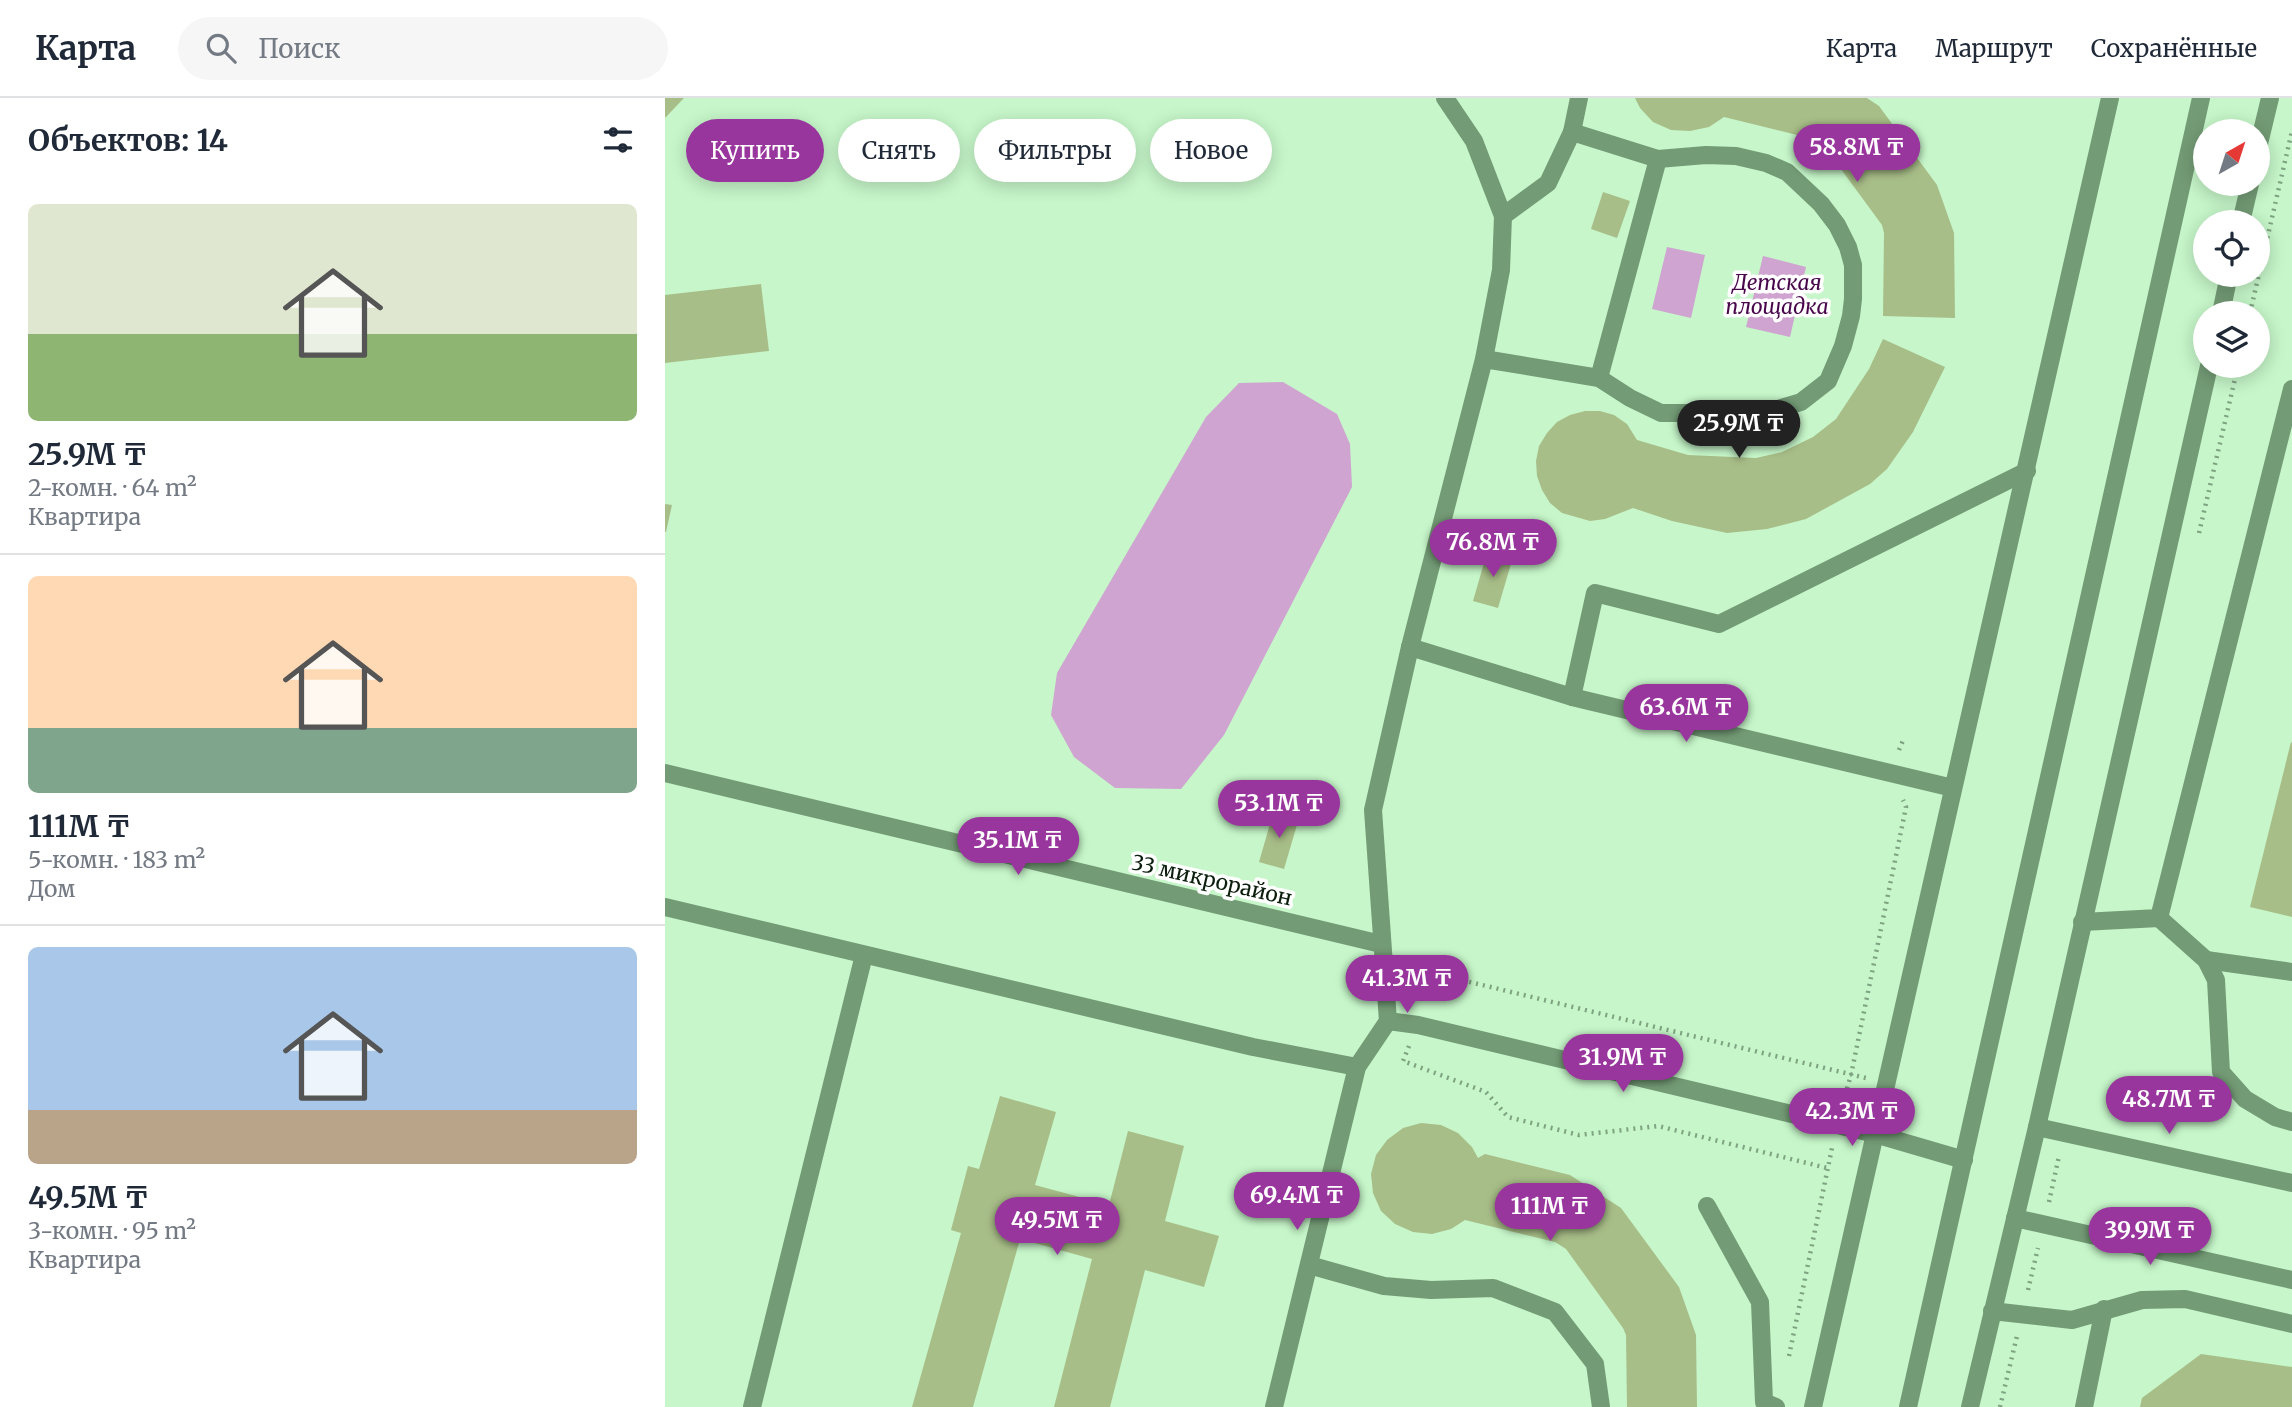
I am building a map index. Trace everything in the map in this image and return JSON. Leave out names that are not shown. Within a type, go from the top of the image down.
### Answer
[{"type":"street","points":[[1274,1407],[1357,1067],[1388,1021],[1373,810],[1410,647],[1484,359],[1501,270],[1503,216],[1474,141],[1445,98]]},
{"type":"street","points":[[1503,216],[1548,183],[1573,132],[1579,98]]},
{"type":"street","points":[[1813,1407],[2110,98]]},
{"type":"street","points":[[1908,1407],[2201,98]]},
{"type":"street","points":[[2265,119],[2270,98]]},
{"type":"street","points":[[1484,359],[1599,378],[1661,413],[1692,413],[1722,419],[1765,414],[1801,402],[1828,381],[1843,346],[1851,316],[1854,280],[1848,247],[1837,225],[1821,204],[1787,172],[1766,163],[1736,156],[1706,155],[1658,159],[1573,132]]},
{"type":"street","points":[[1599,378],[1658,159]]},
{"type":"street","points":[[1970,1407],[2037,1127],[2206,378]]},
{"type":"street","points":[[2159,918],[2292,389]]},
{"type":"street","points":[[1573,697],[1595,593],[1719,624],[2027,471]]},
{"type":"street","points":[[1410,647],[1573,697],[1954,788]]},
{"type":"street","name":"33 микрорайон","points":[[665,773],[1381,944]]},
{"type":"street","points":[[665,907],[1253,1047],[1357,1067]]},
{"type":"street","points":[[2082,922],[2159,918],[2206,960],[2216,979],[2221,1072],[2245,1099],[2275,1117],[2292,1122]]},
{"type":"street","points":[[752,1407],[864,955]]},
{"type":"street","points":[[2206,960],[2292,972]]},
{"type":"street","points":[[1388,1021],[1418,1025],[1875,1134],[1964,1160]]},
{"type":"street","points":[[2037,1127],[2292,1183]]},
{"type":"street","points":[[1707,1206],[1761,1302],[1764,1402],[1776,1407]]},
{"type":"street","points":[[2015,1218],[2292,1280]]},
{"type":"street","points":[[1308,1265],[1384,1286],[1431,1290],[1493,1288],[1555,1312],[1595,1364],[1601,1407]]},
{"type":"street","points":[[1992,1311],[2072,1320],[2142,1300],[2185,1299],[2292,1324]]},
{"type":"street","points":[[2084,1407],[2104,1309]]},
{"type":"path","points":[[2253,301],[2292,131]]},
{"type":"path","points":[[1786,1367],[1836,1125],[1851,1075],[1906,807],[1890,773],[1904,738]]},
{"type":"path","points":[[1409,978],[1407,967],[1887,1083]]},
{"type":"path","points":[[1418,1025],[1403,1060],[1486,1093],[1508,1117],[1579,1135],[1658,1126],[1827,1168]]},
{"type":"green space","points":[[1667,247],[1705,255],[1691,318],[1652,309]]},
{"type":"green space","name":"Детская площадка","points":[[1763,256],[1806,267],[1790,337],[1746,327]]},
{"type":"green space","points":[[1283,382],[1337,414],[1350,444],[1352,487],[1224,735],[1181,789],[1115,788],[1074,757],[1051,715],[1057,673],[1206,417],[1239,383]]},
{"type":"building","points":[[665,98],[684,98],[665,118]]},
{"type":"building","points":[[1635,98],[1867,98],[1879,106],[1937,185],[1954,233],[1955,318],[1883,316],[1882,225],[1824,146],[1813,139],[1724,117],[1709,127],[1690,131],[1671,130],[1653,122]]},
{"type":"building","points":[[1603,192],[1630,201],[1617,238],[1591,229]]},
{"type":"building","points":[[761,284],[769,351],[665,363],[665,295]]},
{"type":"building","points":[[1883,339],[1945,367],[1913,432],[1887,469],[1870,484],[1806,519],[1767,529],[1727,533],[1672,521],[1633,508],[1605,519],[1590,521],[1562,513],[1550,503],[1542,490],[1537,476],[1539,446],[1557,422],[1585,411],[1614,415],[1627,424],[1637,440],[1688,455],[1756,458],[1782,452],[1813,437],[1836,419],[1869,369]]},
{"type":"building","points":[[665,504],[672,505],[666,532],[665,532]]},
{"type":"building","points":[[1488,549],[1513,557],[1498,608],[1473,601]]},
{"type":"building","points":[[2292,743],[2292,917],[2250,907]]},
{"type":"building","points":[[1319,801],[1328,804],[1324,821],[1314,818]]},
{"type":"building","points":[[1274,810],[1299,818],[1284,869],[1259,862]]},
{"type":"building","points":[[1000,1096],[1056,1112],[1035,1185],[1109,1205],[1128,1131],[1184,1146],[1165,1221],[1219,1236],[1204,1287],[1145,1270],[1110,1407],[1054,1407],[1092,1259],[1020,1239],[973,1407],[912,1407],[961,1233],[951,1230],[968,1166],[979,1169]]},
{"type":"building","points":[[1421,1123],[1441,1125],[1458,1133],[1472,1147],[1478,1158],[1485,1154],[1570,1175],[1621,1208],[1679,1287],[1696,1335],[1697,1407],[1627,1407],[1626,1335],[1623,1328],[1566,1249],[1555,1242],[1465,1220],[1451,1229],[1432,1234],[1413,1232],[1395,1224],[1381,1211],[1373,1193],[1371,1174],[1376,1155],[1387,1140],[1403,1128]]},
{"type":"building","points":[[2201,1354],[2292,1367],[2292,1407],[2140,1407],[2142,1398]]}]
